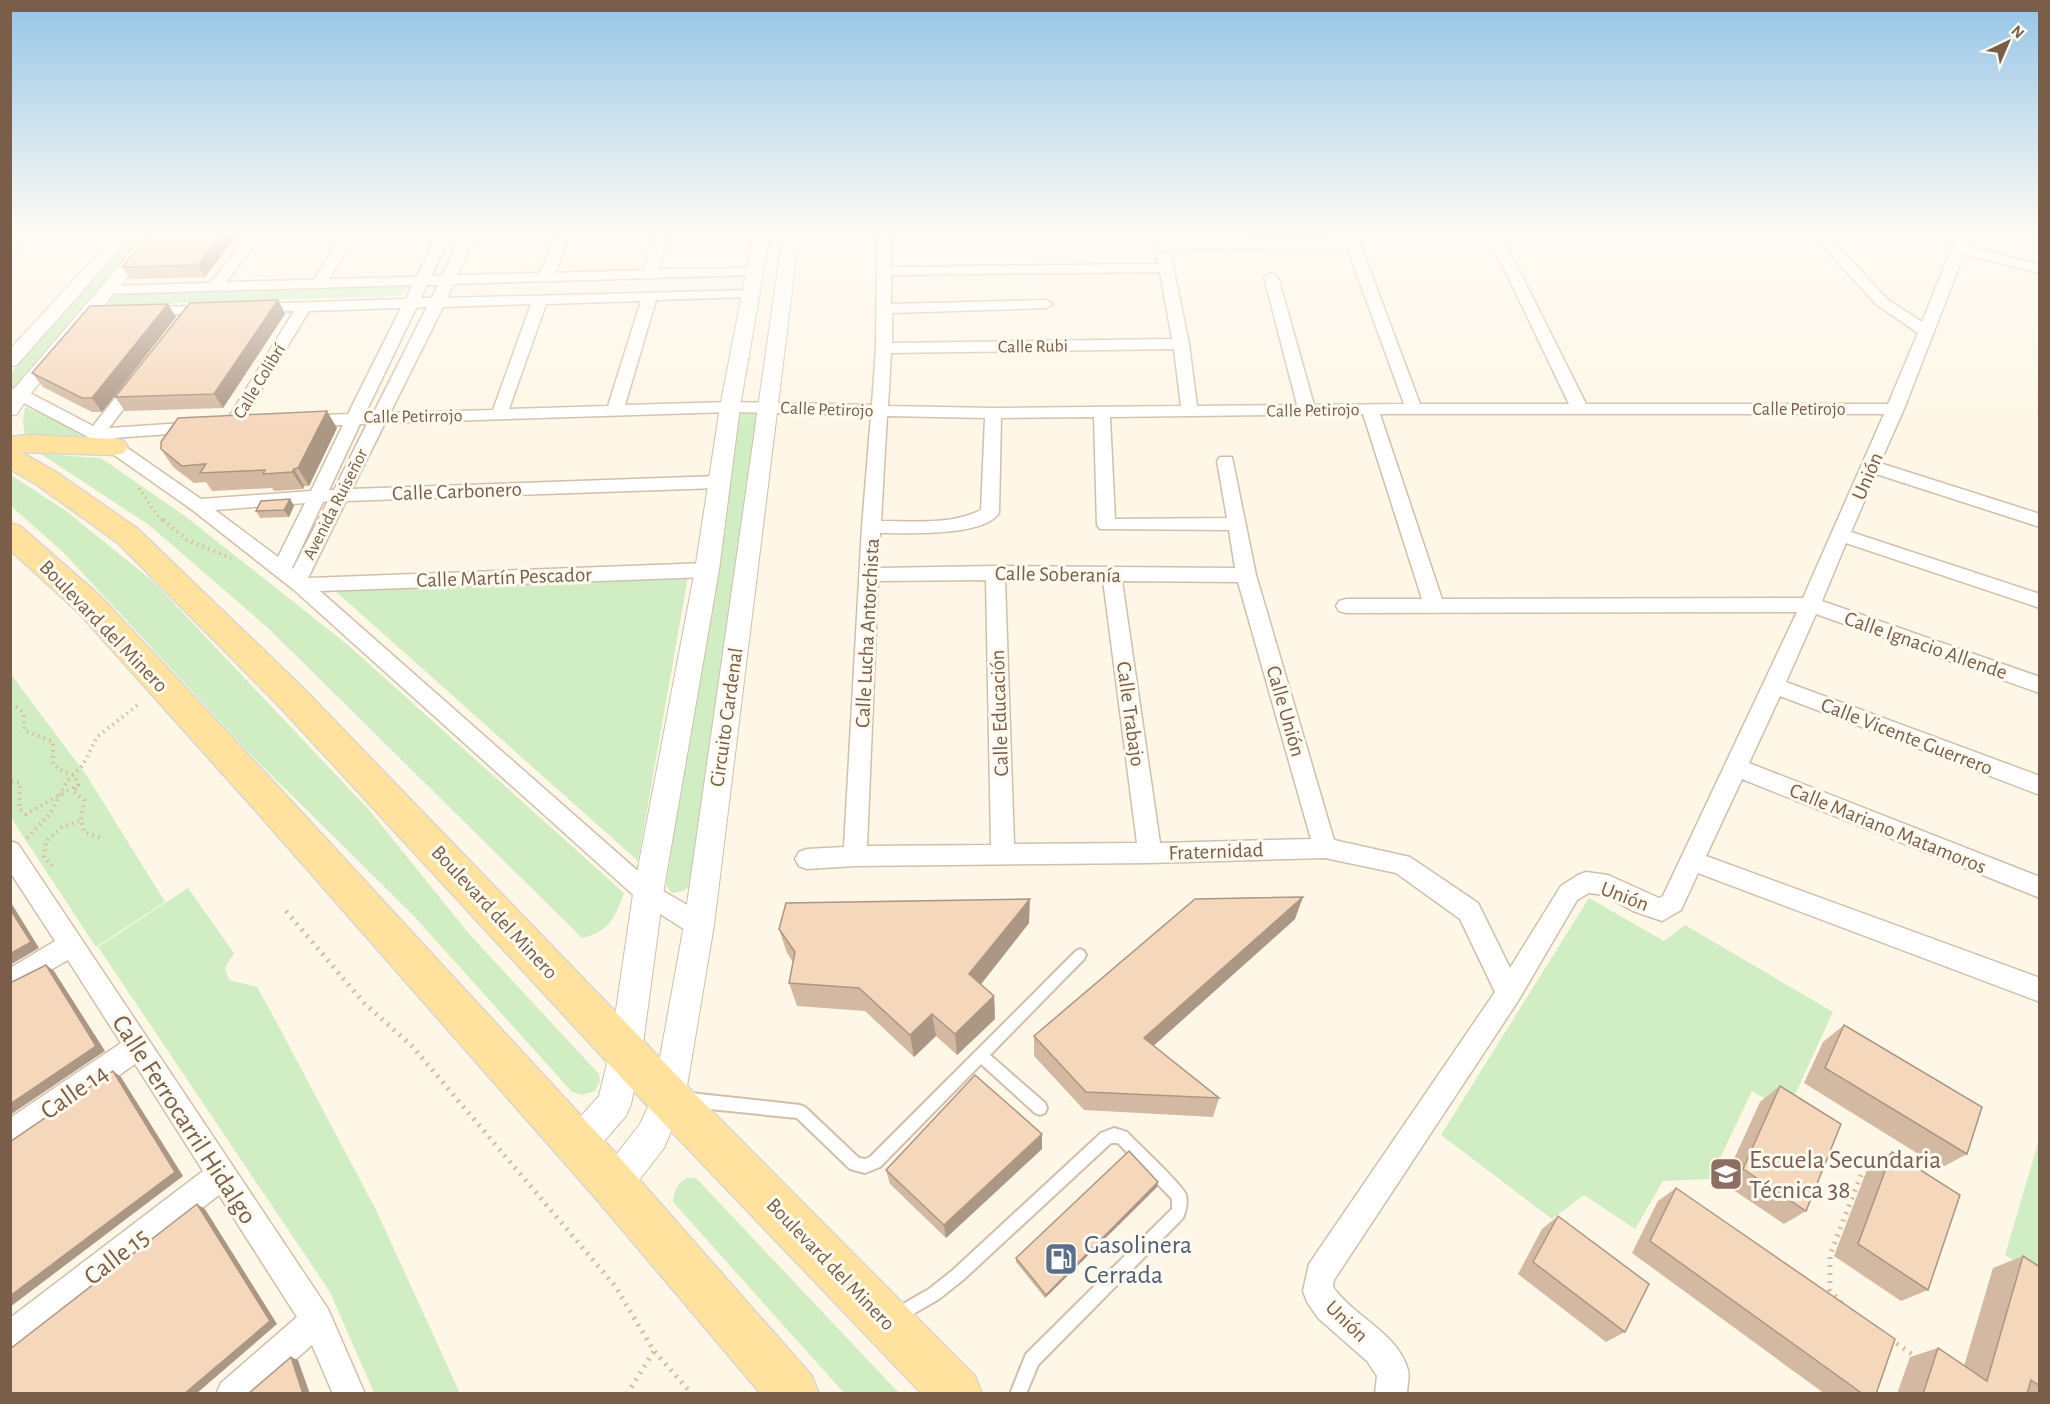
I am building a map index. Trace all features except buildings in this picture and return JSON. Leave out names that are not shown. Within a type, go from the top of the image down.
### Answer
[{"type":"main road","points":[[10,445],[105,440]]},
{"type":"main road","name":"Boulevard del Minero","points":[[10,457],[46,478],[128,536],[292,698],[669,1098],[957,1394]]},
{"type":"main road","name":"Boulevard del Minero","points":[[10,533],[88,604],[614,1185],[794,1394]]},
{"type":"street","points":[[10,361],[67,299]]},
{"type":"street","points":[[101,299],[14,399],[105,440],[197,505],[293,579],[648,894],[699,925]]},
{"type":"street","name":"Avenida Ruiseñor","points":[[293,579],[318,496],[414,299]]},
{"type":"street","points":[[88,313],[523,299]]},
{"type":"street","points":[[499,415],[541,299]]},
{"type":"street","points":[[615,410],[649,299]]},
{"type":"street","name":"Circuito Cardenal","points":[[578,1145],[614,1104],[626,1051],[648,894],[707,570],[718,482],[749,299]]},
{"type":"street","name":"Circuito Cardenal","points":[[614,1185],[652,1136],[669,1098],[699,925],[782,299]]},
{"type":"street","name":"Calle Lucha Antorchista","points":[[855,856],[885,299]]},
{"type":"street","points":[[1172,299],[1191,412]]},
{"type":"street","points":[[1276,299],[1306,410]]},
{"type":"street","points":[[1373,299],[1414,409]]},
{"type":"street","points":[[1526,299],[1580,409]]},
{"type":"street","points":[[1879,299],[1926,331]]},
{"type":"street","points":[[1896,409],[1939,299]]},
{"type":"street","name":"Avenida Ruiseñor","points":[[293,579],[340,496],[438,301]]},
{"type":"street","points":[[885,309],[1046,304]]},
{"type":"street","name":"Calle Colibrí","points":[[221,426],[304,307]]},
{"type":"street","points":[[179,328],[193,310]]},
{"type":"street","name":"Calle Rubi","points":[[884,348],[1181,344]]},
{"type":"street","points":[[105,440],[145,372]]},
{"type":"street","name":"Calle Petirojo","points":[[730,407],[993,413],[1414,409],[1896,409]]},
{"type":"street","name":"Calle Petirrojo","points":[[288,422],[379,417],[730,407]]},
{"type":"street","name":"Unión","points":[[1391,1394],[1393,1372],[1378,1350],[1329,1307],[1318,1291],[1320,1275],[1509,993],[1569,893],[1586,882],[1608,885],[1642,904],[1662,910],[1672,903],[1812,605],[1896,409]]},
{"type":"street","points":[[1370,410],[1434,605]]},
{"type":"street","points":[[1102,412],[1106,525],[1236,524]]},
{"type":"street","points":[[872,527],[961,524],[980,520],[990,513],[993,413]]},
{"type":"street","points":[[105,440],[255,424]]},
{"type":"street","name":"Calle Unión","points":[[1226,461],[1246,575],[1325,848]]},
{"type":"street","points":[[1870,466],[2040,520]]},
{"type":"street","name":"Calle Carbonero","points":[[197,505],[318,496],[718,482]]},
{"type":"street","points":[[1841,535],[2040,601]]},
{"type":"street","name":"Calle Martín Pescador","points":[[293,579],[707,570]]},
{"type":"street","name":"Calle Soberanía","points":[[870,575],[995,573],[1246,575]]},
{"type":"street","name":"Calle Educación","points":[[995,573],[1003,853]]},
{"type":"street","name":"Calle Trabajo","points":[[1112,575],[1150,853]]},
{"type":"street","name":"Calle Ignacio Allende","points":[[1346,606],[1812,605],[2040,685]]},
{"type":"street","name":"Calle Vicente Guerrero","points":[[1775,686],[2040,786]]},
{"type":"street","name":"Calle Mariano Matamoros","points":[[1736,767],[2040,888]]},
{"type":"street","name":"Calle Ferrocarril Hidalgo","points":[[15,847],[72,944],[137,1047],[317,1320],[349,1394]]},
{"type":"street","name":"Fraternidad","points":[[807,859],[855,856],[1150,853],[1325,848],[1402,864],[1469,911],[1509,993]]},
{"type":"street","points":[[1692,861],[2040,990]]},
{"type":"street","points":[[10,982],[72,944]]},
{"type":"street","name":"Calle 14","points":[[10,1135],[137,1047]]},
{"type":"street","name":"Calle 15","points":[[10,1338],[221,1175]]},
{"type":"street","points":[[232,1394],[317,1320]]},
{"type":"lane","points":[[669,1098],[800,1112],[855,1164],[865,1166],[875,1162],[1080,955]]},
{"type":"lane","points":[[981,1055],[1040,1108]]},
{"type":"lane","points":[[887,1321],[934,1294],[958,1275],[1106,1138],[1114,1135],[1122,1137],[1179,1196],[1178,1213],[1032,1360],[1018,1394]]},
{"type":"path","points":[[138,486],[157,515],[187,540],[230,557],[239,564]]},
{"type":"path","points":[[15,847],[50,814],[60,795],[83,765],[97,737],[139,704]]},
{"type":"path","points":[[10,705],[20,708],[25,715],[24,730],[31,736],[46,737],[53,742],[53,764],[60,770],[74,775],[78,785]]},
{"type":"path","points":[[10,781],[20,783],[19,808],[26,814],[78,785]]},
{"type":"path","points":[[78,785],[73,791],[84,800],[81,819],[84,832],[101,838]]},
{"type":"path","points":[[52,866],[44,857],[46,841],[63,827],[81,819]]},
{"type":"path","points":[[286,911],[364,1003],[412,1046],[615,1286],[654,1351],[692,1394]]},
{"type":"path","points":[[1845,1307],[1830,1290],[1830,1255],[1866,1162]]},
{"type":"path","points":[[1883,1334],[1921,1360]]},
{"type":"path","points":[[627,1394],[654,1351]]},
{"type":"green space","points":[[76,299],[92,299],[11,394],[11,373]]},
{"type":"green space","points":[[110,299],[317,299],[113,305],[109,303]]},
{"type":"green space","points":[[25,407],[49,417],[89,440],[49,439],[25,435],[23,422]]},
{"type":"green space","points":[[757,413],[692,883],[684,891],[672,893],[666,886],[739,414]]},
{"type":"green space","points":[[41,454],[101,458],[185,516],[348,645],[624,893],[610,923],[599,932],[582,938],[268,628],[149,525]]},
{"type":"green space","points":[[11,475],[66,511],[154,582],[370,811],[470,935],[599,1074],[600,1081],[595,1091],[582,1095],[572,1092],[413,915],[252,756],[63,552],[11,506]]},
{"type":"green space","points":[[688,577],[638,861],[333,589]]},
{"type":"green space","points":[[10,673],[87,776],[165,902],[96,947],[11,818]]},
{"type":"green space","points":[[188,888],[234,953],[225,968],[229,980],[257,987],[270,1010],[376,1210],[460,1393],[374,1393],[330,1292],[98,947]]},
{"type":"green space","points":[[1589,898],[1664,941],[1685,925],[1833,1012],[1787,1112],[1752,1091],[1710,1179],[1663,1181],[1635,1229],[1584,1195],[1552,1219],[1441,1135]]},
{"type":"green space","points":[[2038,1143],[2040,1144],[2039,1276],[2005,1255]]},
{"type":"green space","points":[[687,1178],[696,1178],[899,1393],[844,1393],[673,1202],[677,1187]]},
{"type":"place","name":"Escuela Secundaria Técnica 38","points":[[1726,1174]]},
{"type":"place","name":"Gasolinera Cerrada","points":[[1061,1259]]}]
